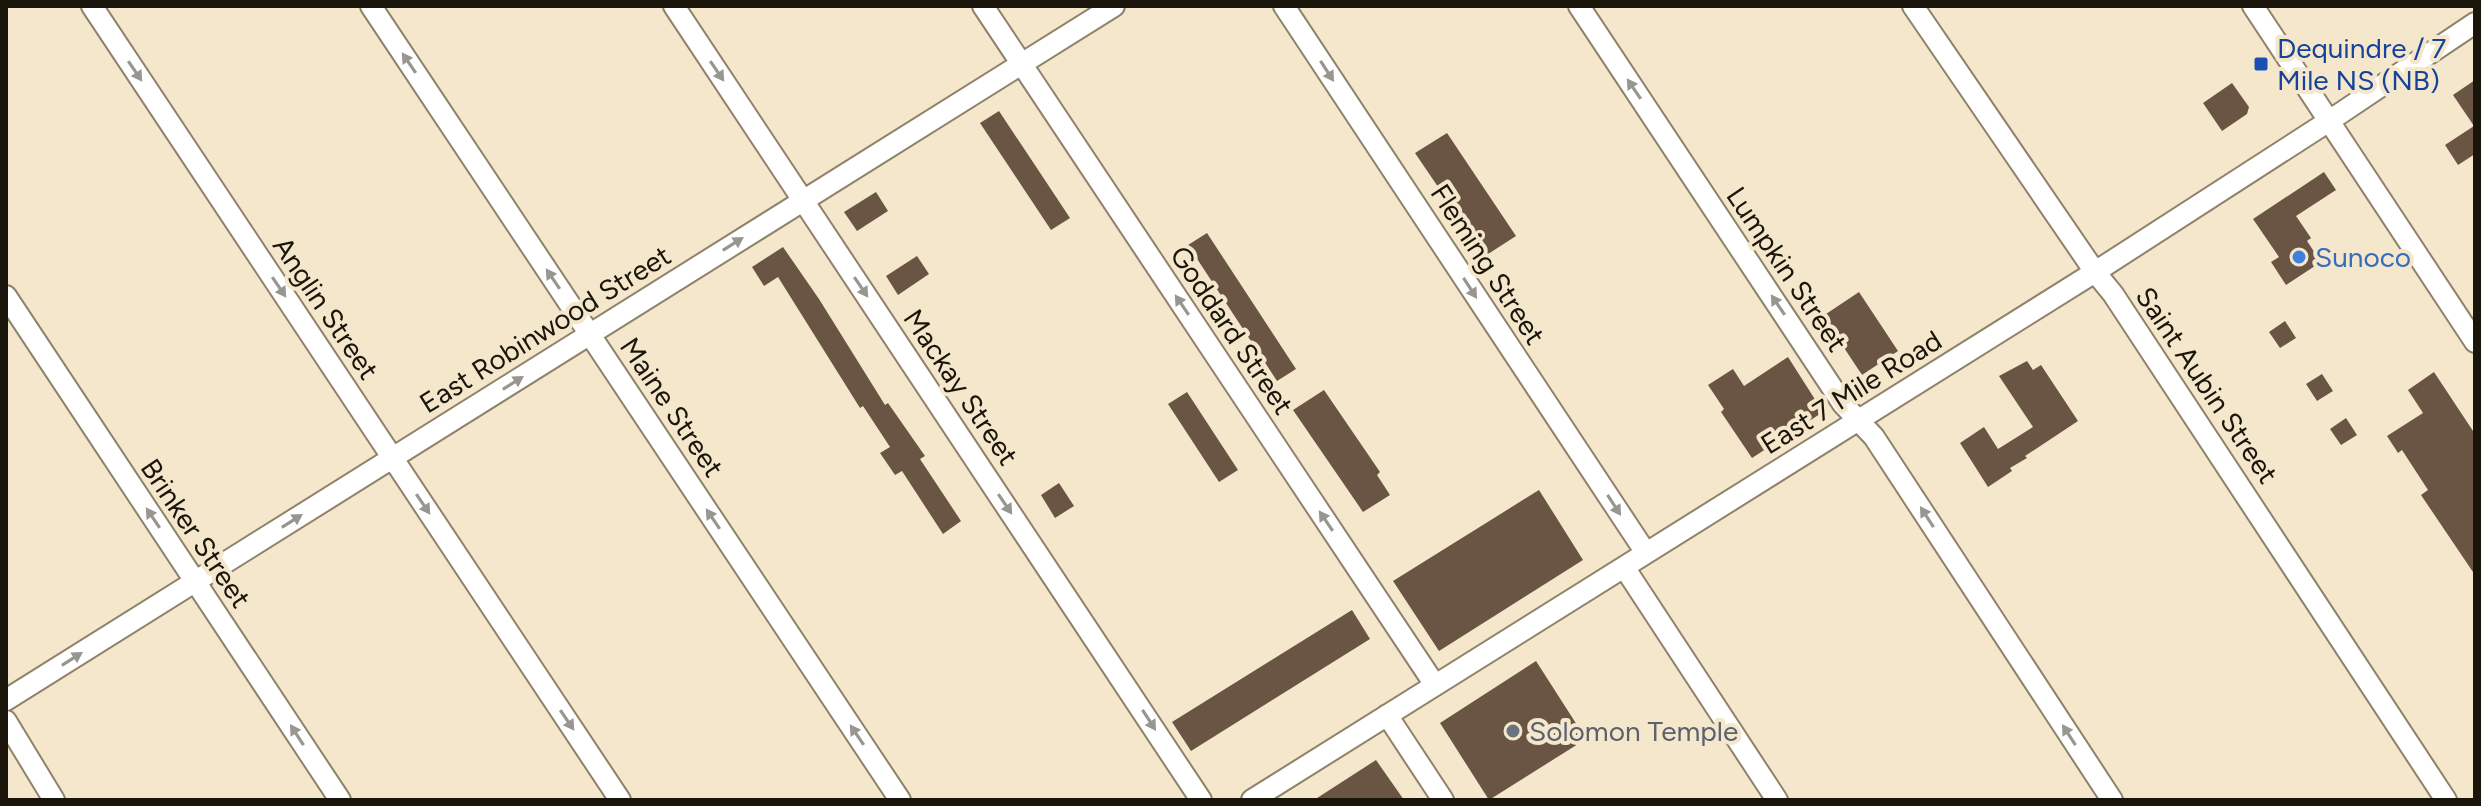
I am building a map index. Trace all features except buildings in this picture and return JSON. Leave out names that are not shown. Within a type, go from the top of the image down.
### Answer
[{"type":"street","name":"Anglin Street","points":[[92,6],[620,800]]},
{"type":"street","name":"Maine Street","points":[[371,6],[900,800]]},
{"type":"street","name":"Mackay Street","points":[[674,6],[1201,800]]},
{"type":"street","name":"Goddard Street","points":[[983,6],[1435,685]]},
{"type":"street","name":"East Robinwood Street","points":[[6,700],[1114,6]]},
{"type":"street","name":"Fleming Street","points":[[1284,6],[1646,553]]},
{"type":"street","name":"Lumpkin Street","points":[[1579,6],[1843,404],[1874,437],[2112,800]]},
{"type":"street","name":"Saint Aubin Street","points":[[1913,6],[2113,294],[2446,800]]},
{"type":"street","points":[[2253,6],[2475,342]]},
{"type":"street","name":"East 7 Mile Road","points":[[1252,800],[2095,272],[2475,23]]},
{"type":"street","name":"Brinker Street","points":[[6,296],[340,800]]},
{"type":"street","points":[[1624,567],[1777,800]]},
{"type":"street","points":[[1387,715],[1443,800]]},
{"type":"street","points":[[6,721],[54,800]]},
{"type":"place","name":"Dequindre / 7 Mile NS (NB)","points":[[2261,64]]},
{"type":"place","name":"Sunoco","points":[[2299,257]]},
{"type":"place","name":"Solomon Temple","points":[[1513,731]]}]
